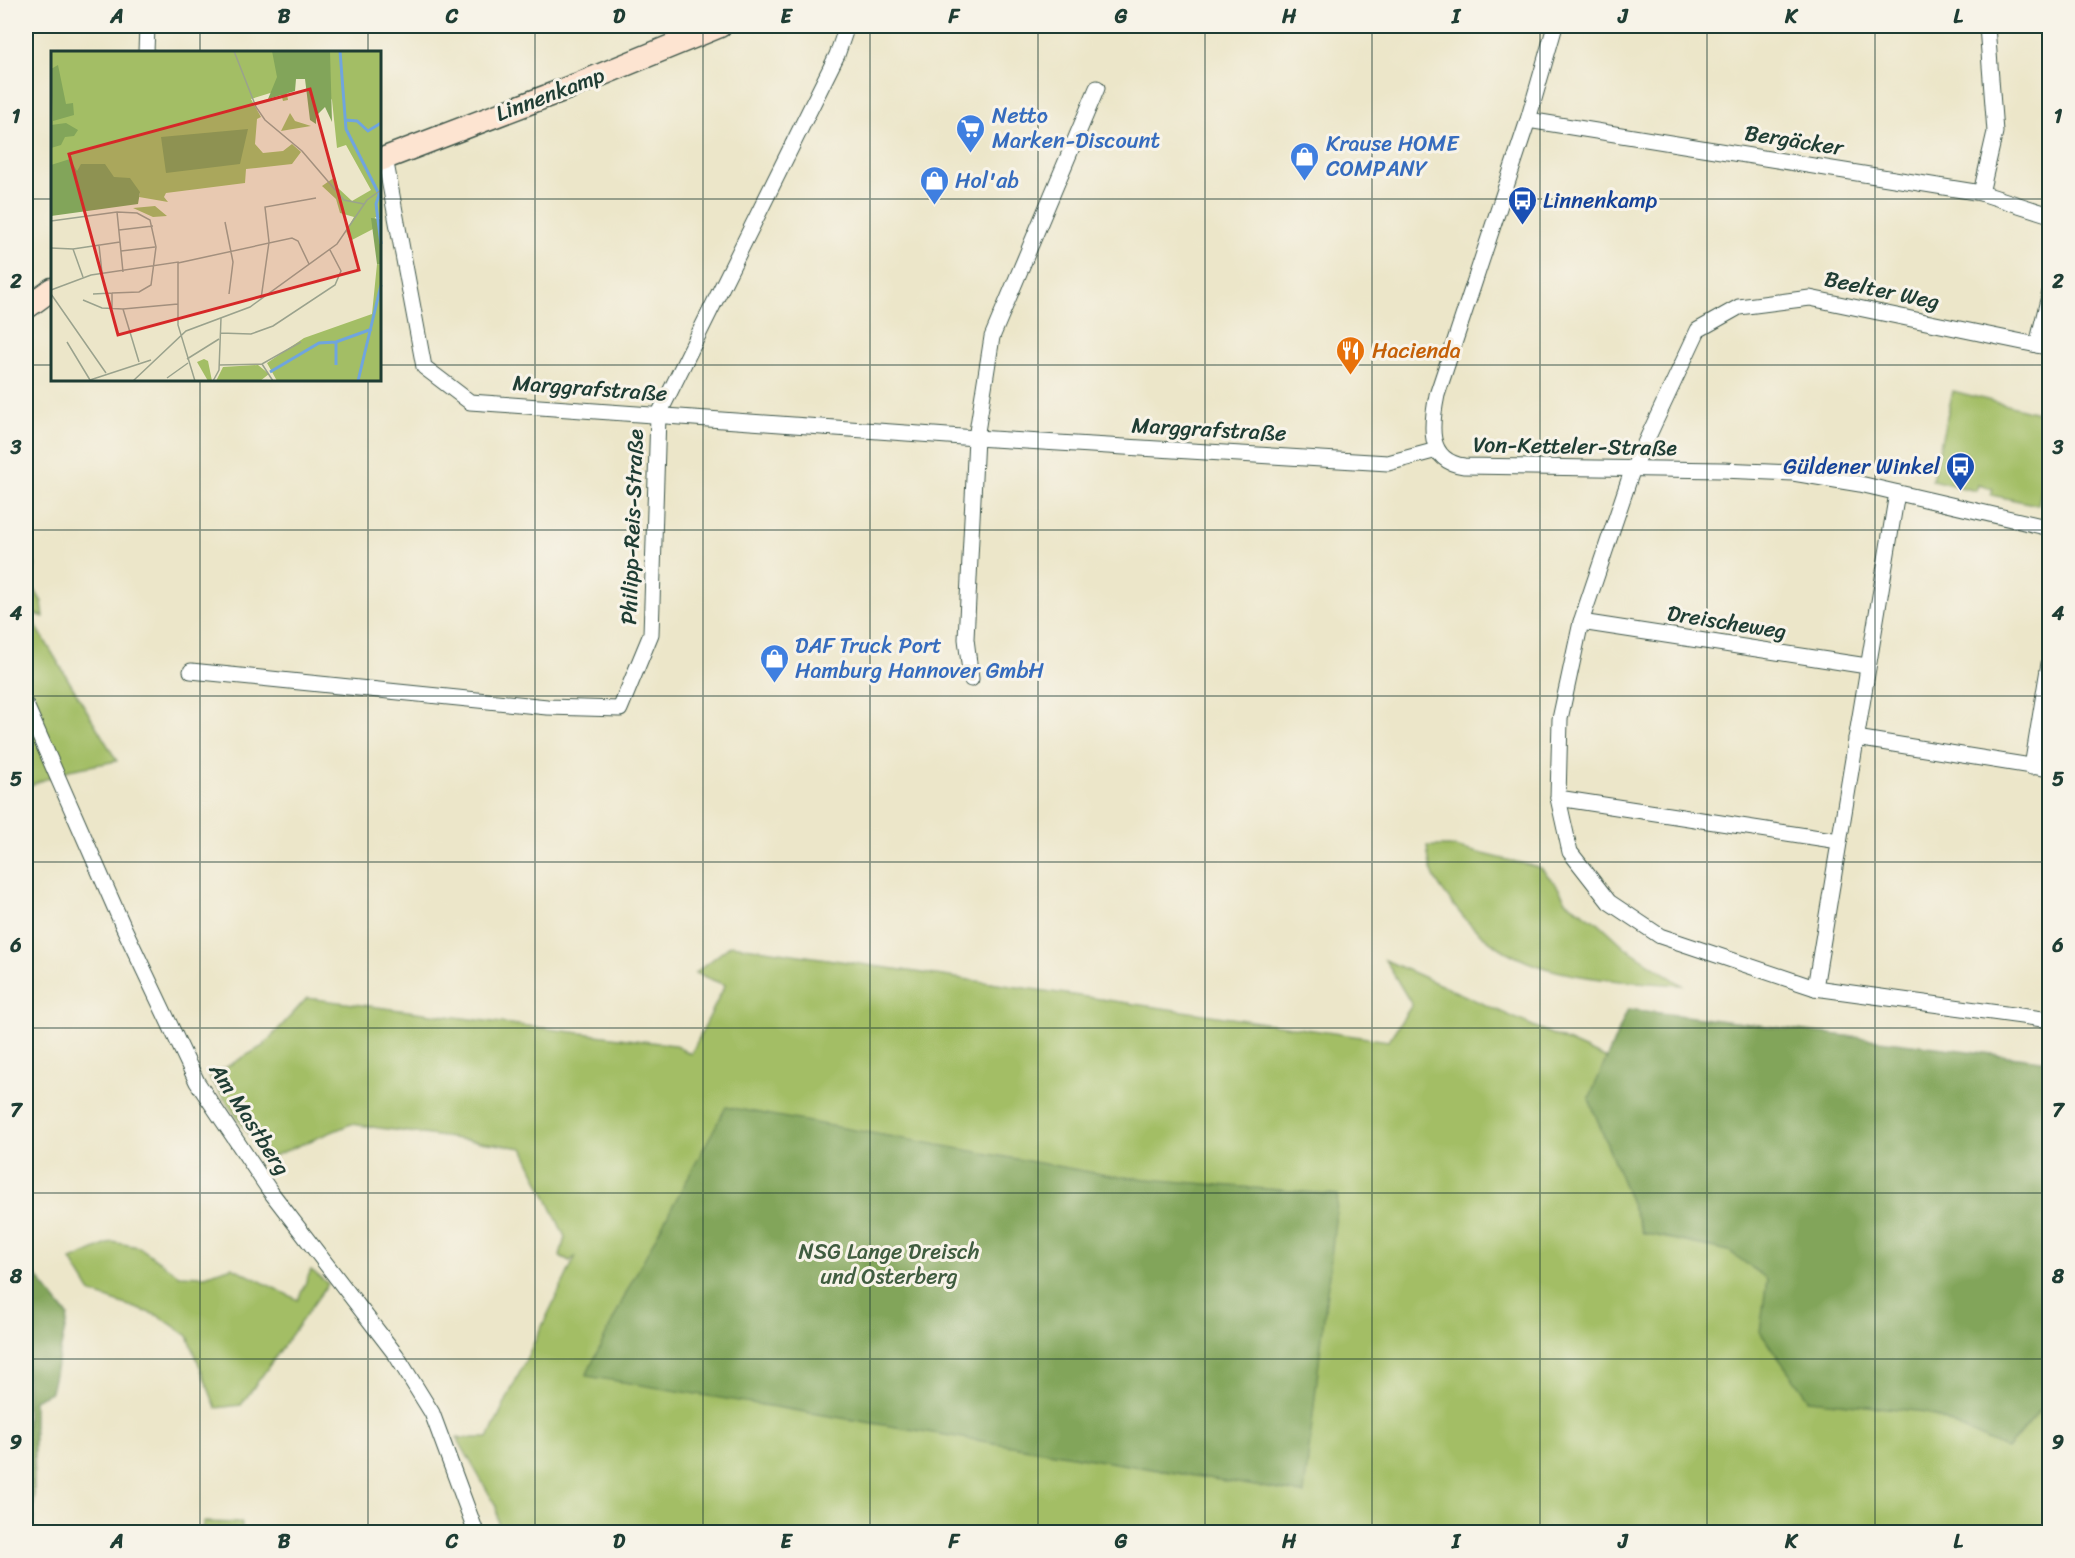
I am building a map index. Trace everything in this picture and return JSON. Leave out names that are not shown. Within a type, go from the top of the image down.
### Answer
[{"type":"main road","name":"Linnenkamp","points":[[382,159],[576,85],[720,26]]},
{"type":"main road","points":[[26,308],[51,289]]},
{"type":"street","points":[[146,51],[147,26]]},
{"type":"street","name":"Philipp-Reis-Straße","points":[[191,671],[547,707],[620,709],[651,634],[658,416],[837,55],[847,26]]},
{"type":"street","points":[[1437,450],[1432,427],[1437,395],[1528,120],[1555,26]]},
{"type":"street","points":[[1981,193],[1995,132],[1987,26]]},
{"type":"street","points":[[971,679],[966,639],[976,438],[992,337],[1097,88]]},
{"type":"street","name":"Bergäcker","points":[[1528,120],[1981,193],[2049,214]]},
{"type":"street","name":"Marggrafstraße","points":[[382,159],[423,367],[470,402],[976,438],[1388,463],[1437,450]]},
{"type":"street","name":"Beelter Weg","points":[[2049,292],[2043,347],[1810,298],[1739,307],[1698,330],[1632,471],[1581,622],[1560,719],[1558,798],[1570,852],[1610,902],[1660,936],[1815,988],[1998,1015],[2049,1020]]},
{"type":"street","name":"Von-Ketteler-Straße","points":[[1437,450],[1448,461],[1464,466],[1793,473],[1897,493],[2049,528]]},
{"type":"street","points":[[1815,988],[1897,493]]},
{"type":"street","name":"Dreischeweg","points":[[1581,622],[1867,666]]},
{"type":"street","points":[[2032,766],[2049,657]]},
{"type":"street","name":"Am Mastberg","points":[[26,705],[123,926],[197,1082],[270,1191],[408,1375],[432,1413],[476,1533]]},
{"type":"street","points":[[1856,738],[2049,769]]},
{"type":"street","points":[[1558,798],[1839,841]]},
{"type":"green space","points":[[1953,391],[2049,416],[2049,455],[2038,505],[1991,495],[1993,489],[1978,485],[1976,491],[1932,480]]},
{"type":"green space","points":[[26,497],[30,498],[29,549],[35,565],[31,584],[42,602],[44,617],[35,614],[26,601]]},
{"type":"green space","points":[[26,609],[117,761],[69,770],[26,787]]},
{"type":"green space","points":[[1427,846],[1450,846],[1541,868],[1567,902],[1599,923],[1625,947],[1682,985],[1619,981],[1558,972],[1529,963],[1502,950],[1477,931],[1443,892],[1432,873]]},
{"type":"green space","name":"NSG Lange Dreisch und Osterberg","points":[[731,945],[1388,1041],[1412,1005],[1385,960],[1607,1059],[1591,1096],[2049,1121],[2049,1532],[499,1532],[496,1506],[457,1438],[488,1438],[576,1256],[570,1261],[560,1256],[565,1237],[523,1148],[351,1124],[266,1159],[209,1077],[263,1046],[307,998],[674,1045],[691,1054],[725,985],[695,973]]},
{"type":"green space","points":[[1628,1009],[2049,1061],[2049,1400],[2007,1449],[1926,1412],[1809,1400],[1760,1332],[1767,1279],[1729,1251],[1643,1233],[1589,1099]]},
{"type":"green space","points":[[726,1107],[1112,1176],[1338,1195],[1304,1494],[586,1376],[631,1283]]},
{"type":"green space","points":[[112,1242],[139,1247],[179,1275],[205,1276],[232,1267],[298,1300],[311,1270],[328,1284],[241,1405],[216,1408],[188,1336],[159,1316],[91,1293],[71,1260]]},
{"type":"green space","points":[[27,1264],[68,1316],[51,1392],[34,1400],[34,1532],[26,1532]]},
{"type":"green space","points":[[203,1522],[242,1523],[242,1532],[202,1532]]},
{"type":"place","name":"Netto Marken-Discount","points":[[971,154]]},
{"type":"place","name":"Krause HOME COMPANY","points":[[1305,182]]},
{"type":"place","name":"Hol'ab","points":[[934,206]]},
{"type":"place","name":"Linnenkamp","points":[[1522,226]]},
{"type":"place","name":"Hacienda","points":[[1351,376]]},
{"type":"place","name":"Güldener Winkel","points":[[1961,492]]},
{"type":"place","name":"DAF Truck Port Hamburg Hannover GmbH","points":[[774,684]]}]
